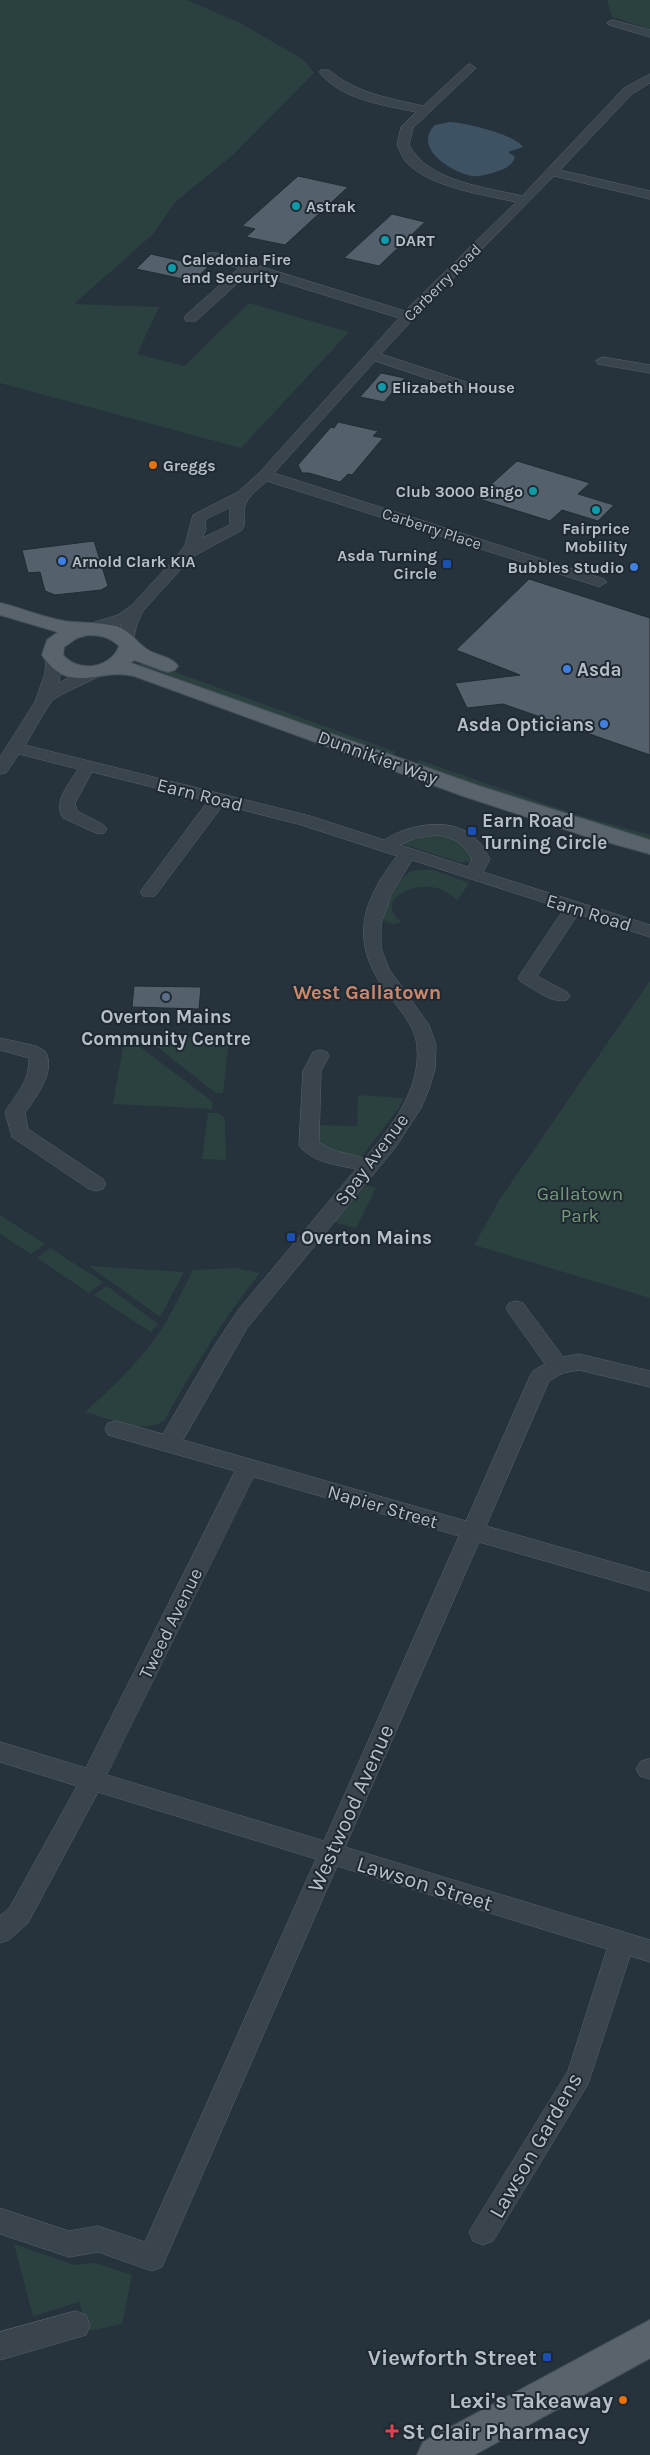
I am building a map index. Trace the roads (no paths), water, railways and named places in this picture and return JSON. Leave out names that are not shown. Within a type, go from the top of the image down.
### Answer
[{"type":"main road","points":[[4,610],[58,626],[85,629]]},
{"type":"main road","points":[[4,610],[43,638],[53,655]]},
{"type":"main road","points":[[53,655],[54,644],[61,638],[85,629]]},
{"type":"main road","name":"Dunnikier Way","points":[[85,629],[111,632],[141,655],[471,774],[596,816],[650,829]]},
{"type":"main road","points":[[103,670],[125,660],[128,644]]},
{"type":"main road","name":"Dunnikier Way","points":[[53,655],[67,668],[76,671],[127,668],[142,672],[471,791],[590,830],[650,847]]},
{"type":"main road","points":[[436,2455],[650,2338]]},
{"type":"street","points":[[614,23],[650,34]]},
{"type":"street","points":[[470,68],[407,127],[403,145],[411,160],[432,174],[467,187],[524,200]]},
{"type":"street","points":[[325,72],[331,79],[361,96],[426,110]]},
{"type":"street","name":"Carberry Road","points":[[186,554],[198,529],[197,520],[243,495],[265,475],[408,316],[524,200],[628,91],[650,78]]},
{"type":"street","points":[[349,102],[361,96]]},
{"type":"street","points":[[551,172],[650,195]]},
{"type":"street","points":[[212,256],[408,316]]},
{"type":"street","points":[[191,318],[248,267]]},
{"type":"street","points":[[372,356],[464,386]]},
{"type":"street","points":[[603,361],[650,369]]},
{"type":"street","name":"Carberry Place","points":[[265,475],[599,582]]},
{"type":"street","name":"Carberry Road","points":[[85,629],[124,618],[138,608],[186,554],[237,527],[238,523],[235,517],[237,506],[243,495]]},
{"type":"street","points":[[208,513],[222,512],[235,517]]},
{"type":"street","points":[[198,529],[208,533],[222,534]]},
{"type":"street","name":"Carberry Road","points":[[128,644],[126,630],[138,608]]},
{"type":"street","points":[[0,769],[46,697],[54,671],[53,655]]},
{"type":"street","points":[[46,697],[77,679],[103,670]]},
{"type":"street","name":"Earn Road","points":[[15,748],[304,820],[472,876],[650,931]]},
{"type":"street","points":[[88,765],[67,803],[69,814],[98,829]]},
{"type":"street","points":[[149,892],[220,798]]},
{"type":"street","points":[[384,847],[404,834],[421,830],[440,830],[454,834],[473,844],[478,850],[481,859],[472,876]]},
{"type":"street","name":"Spay Avenue","points":[[170,1444],[246,1314],[398,1129],[421,1086],[427,1068],[428,1048],[418,1022],[385,980],[371,950],[370,930],[373,911],[389,880],[408,854]]},
{"type":"street","points":[[561,996],[527,978],[574,908]]},
{"type":"street","points":[[0,1044],[34,1052],[38,1055],[39,1063],[32,1088],[15,1112],[18,1132],[96,1184]]},
{"type":"street","points":[[320,1056],[312,1071],[309,1144],[326,1155],[368,1166]]},
{"type":"street","points":[[516,1308],[558,1366],[579,1362],[650,1379]]},
{"type":"street","name":"Westwood Avenue","points":[[0,2221],[69,2244],[98,2239],[152,2258],[541,1376],[558,1366]]},
{"type":"street","name":"Napier Street","points":[[116,1429],[650,1582]]},
{"type":"street","name":"Tweed Avenue","points":[[0,1932],[19,1915],[92,1780],[248,1467]]},
{"type":"street","name":"Lawson Street","points":[[0,1752],[650,1951]]},
{"type":"street","name":"Lawson Gardens","points":[[484,2232],[579,2076],[622,1943]]},
{"type":"street","points":[[0,2346],[76,2325]]},
{"type":"water","points":[[450,122],[478,127],[500,134],[518,142],[523,147],[508,152],[515,157],[504,169],[479,176],[463,174],[437,158],[428,142],[429,134],[435,125]]},
{"type":"place","name":"Astrak","points":[[296,206]]},
{"type":"place","name":"DART","points":[[385,240]]},
{"type":"place","name":"Caledonia Fire and Security","points":[[172,268]]},
{"type":"place","name":"Elizabeth House","points":[[382,387]]},
{"type":"place","name":"Greggs","points":[[153,465]]},
{"type":"place","name":"Club 3000 Bingo","points":[[533,491]]},
{"type":"place","name":"Fairprice Mobility","points":[[596,510]]},
{"type":"place","name":"Arnold Clark KIA","points":[[62,561]]},
{"type":"place","name":"Asda Turning Circle","points":[[447,564]]},
{"type":"place","name":"Bubbles Studio","points":[[634,567]]},
{"type":"place","name":"Asda","points":[[567,669]]},
{"type":"place","name":"Asda Opticians","points":[[604,724]]},
{"type":"place","name":"Earn Road Turning Circle","points":[[472,831]]},
{"type":"place","name":"Overton Mains Community Centre","points":[[166,997]]},
{"type":"place","name":"Overton Mains","points":[[291,1237]]},
{"type":"place","name":"Viewforth Street","points":[[547,2357]]},
{"type":"place","name":"Lexi's Takeaway","points":[[623,2400]]},
{"type":"place","name":"St Clair Pharmacy","points":[[392,2431]]},
{"type":"district","name":"West Gallatown","points":[[367,992]]},
{"type":"park label","name":"Gallatown Park","points":[[580,1204]]}]
